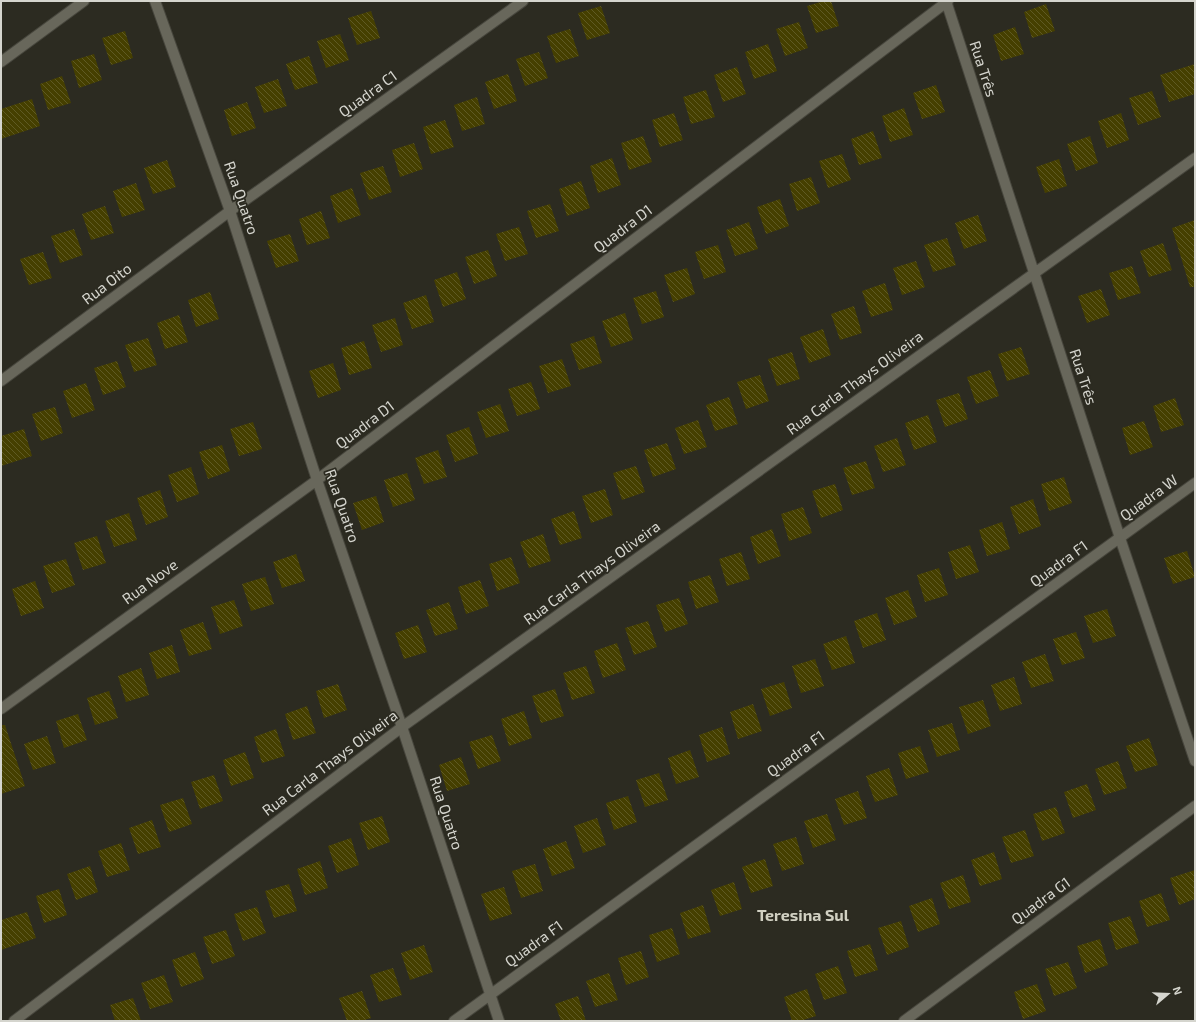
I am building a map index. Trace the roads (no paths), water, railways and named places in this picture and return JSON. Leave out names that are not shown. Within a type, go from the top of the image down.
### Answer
[{"type":"street","points":[[1,62],[84,1]]},
{"type":"street","name":"Rua Quatro","points":[[155,1],[230,211],[317,480],[402,728],[499,1021]]},
{"type":"street","name":"Quadra C1","points":[[230,211],[524,1]]},
{"type":"street","name":"Rua Três","points":[[947,1],[1120,538],[1195,761]]},
{"type":"street","name":"Quadra D1","points":[[317,480],[947,1]]},
{"type":"street","name":"Rua Carla Thays Oliveira","points":[[14,1021],[402,728],[1195,158]]},
{"type":"street","name":"Rua Oito","points":[[1,381],[230,211]]},
{"type":"street","name":"Rua Nove","points":[[1,709],[317,480]]},
{"type":"street","name":"Quadra W","points":[[1120,538],[1195,483]]},
{"type":"street","name":"Quadra F1","points":[[454,1021],[1120,538]]},
{"type":"street","name":"Quadra G1","points":[[904,1021],[1195,806]]},
{"type":"district","name":"Teresina Sul","points":[[803,915]]}]
